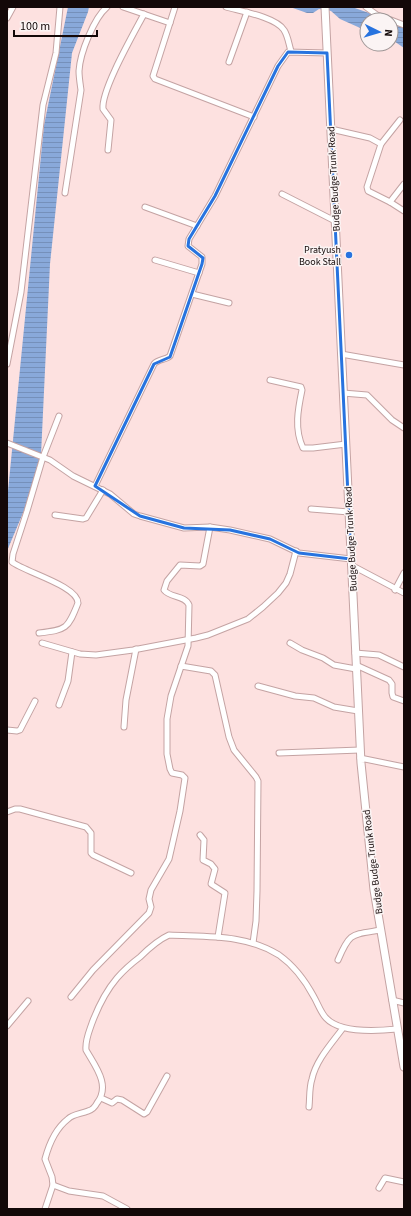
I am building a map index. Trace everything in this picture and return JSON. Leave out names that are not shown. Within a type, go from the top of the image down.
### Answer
[{"type":"main road","name":"Budge Budge Trunk Road","points":[[325,8],[360,758],[374,890],[404,1067]]},
{"type":"street","points":[[7,18],[13,7]]},
{"type":"street","points":[[7,364],[21,292],[43,105],[56,53],[60,7]]},
{"type":"street","points":[[65,193],[81,90],[79,76],[80,65],[85,47],[98,18],[107,7]]},
{"type":"street","points":[[123,7],[170,23]]},
{"type":"street","points":[[175,7],[153,72],[155,79],[254,117]]},
{"type":"street","points":[[226,7],[267,19],[284,29],[291,51]]},
{"type":"street","points":[[229,62],[247,12]]},
{"type":"street","points":[[108,150],[111,120],[103,109],[104,102],[111,80],[144,14]]},
{"type":"street","points":[[95,486],[154,364],[170,356],[202,264],[202,257],[188,246],[189,239],[215,196],[278,66],[285,55],[291,51],[327,53]]},
{"type":"street","points":[[400,120],[381,144],[367,190],[404,211]]},
{"type":"street","points":[[331,129],[370,138],[381,144]]},
{"type":"street","points":[[390,202],[404,184]]},
{"type":"street","points":[[282,194],[335,221]]},
{"type":"street","points":[[145,207],[197,226]]},
{"type":"street","points":[[155,260],[199,273]]},
{"type":"street","points":[[192,294],[228,303]]},
{"type":"street","points":[[341,354],[404,365]]},
{"type":"street","points":[[270,380],[301,387],[302,390],[297,422],[303,448],[346,444]]},
{"type":"street","points":[[343,393],[367,395],[392,420],[404,428]]},
{"type":"street","points":[[39,633],[62,630],[66,627],[78,603],[78,600],[73,594],[54,581],[12,562],[13,554],[28,511],[41,456],[59,416]]},
{"type":"street","points":[[7,443],[41,456],[73,476],[103,490],[116,498],[134,514],[184,528],[210,527],[230,530],[270,539],[302,553],[351,562],[396,590],[404,593]]},
{"type":"street","points":[[55,515],[83,519],[86,518],[103,490]]},
{"type":"street","points":[[311,509],[349,512]]},
{"type":"street","points":[[71,997],[93,970],[149,913],[151,907],[149,899],[151,890],[168,862],[185,782],[184,776],[171,772],[167,754],[167,719],[170,704],[188,646],[189,605],[184,599],[168,594],[164,590],[167,581],[180,565],[200,566],[203,564],[210,527]]},
{"type":"street","points":[[42,643],[80,654],[96,655],[188,640],[208,635],[248,619],[278,593],[290,574],[296,551]]},
{"type":"street","points":[[396,590],[404,573]]},
{"type":"street","points":[[290,643],[302,650],[323,658],[334,665],[356,667],[389,680],[392,684],[392,696],[404,700]]},
{"type":"street","points":[[124,727],[126,700],[136,649]]},
{"type":"street","points":[[59,705],[68,681],[72,652]]},
{"type":"street","points":[[356,653],[379,656],[404,667]]},
{"type":"street","points":[[181,666],[211,671],[215,675],[228,737],[234,750],[258,781],[257,891],[256,921],[253,943]]},
{"type":"street","points":[[258,686],[295,696],[314,698],[334,707],[358,711]]},
{"type":"street","points":[[7,730],[20,730],[35,701]]},
{"type":"street","points":[[279,753],[360,750]]},
{"type":"street","points":[[360,758],[404,767]]},
{"type":"street","points":[[7,812],[20,809],[86,827],[91,833],[91,852],[93,855],[131,873]]},
{"type":"street","points":[[200,835],[204,840],[203,860],[211,864],[215,869],[211,884],[225,894],[218,937]]},
{"type":"street","points":[[338,960],[346,942],[352,937],[381,930]]},
{"type":"street","points":[[45,1209],[53,1185],[52,1177],[44,1159],[50,1143],[68,1119],[72,1116],[94,1108],[100,1098],[103,1085],[102,1078],[86,1050],[86,1043],[99,1006],[118,976],[163,937],[169,935],[218,937],[253,943],[268,949],[289,964],[308,987],[326,1018],[332,1022],[344,1028],[364,1031],[397,1029]]},
{"type":"street","points":[[392,1000],[404,1003]]},
{"type":"street","points":[[7,1026],[28,1002]]},
{"type":"street","points":[[310,1107],[310,1087],[313,1073],[344,1028]]},
{"type":"street","points":[[100,1098],[112,1103],[117,1099],[122,1100],[144,1114],[147,1112],[167,1076]]},
{"type":"street","points":[[380,1188],[385,1178],[404,1182]]},
{"type":"street","points":[[53,1185],[69,1191],[103,1196],[127,1209]]},
{"type":"highlighted area","points":[[288,52],[327,53],[351,559],[299,553],[270,539],[230,530],[184,528],[140,516],[95,486],[154,364],[170,357],[203,258],[188,246],[189,239],[215,196],[278,66]]},
{"type":"water","points":[[68,7],[89,7],[72,53],[50,264],[41,455],[28,501],[7,551],[7,493],[44,125]]},
{"type":"water","points":[[290,7],[352,7],[366,12],[359,12],[359,27],[340,19],[331,11],[319,9],[313,13],[307,13]]},
{"type":"water","points":[[399,23],[404,25],[404,48],[399,45]]},
{"type":"place","name":"Pratyush Book Stall","points":[[349,255]]}]
